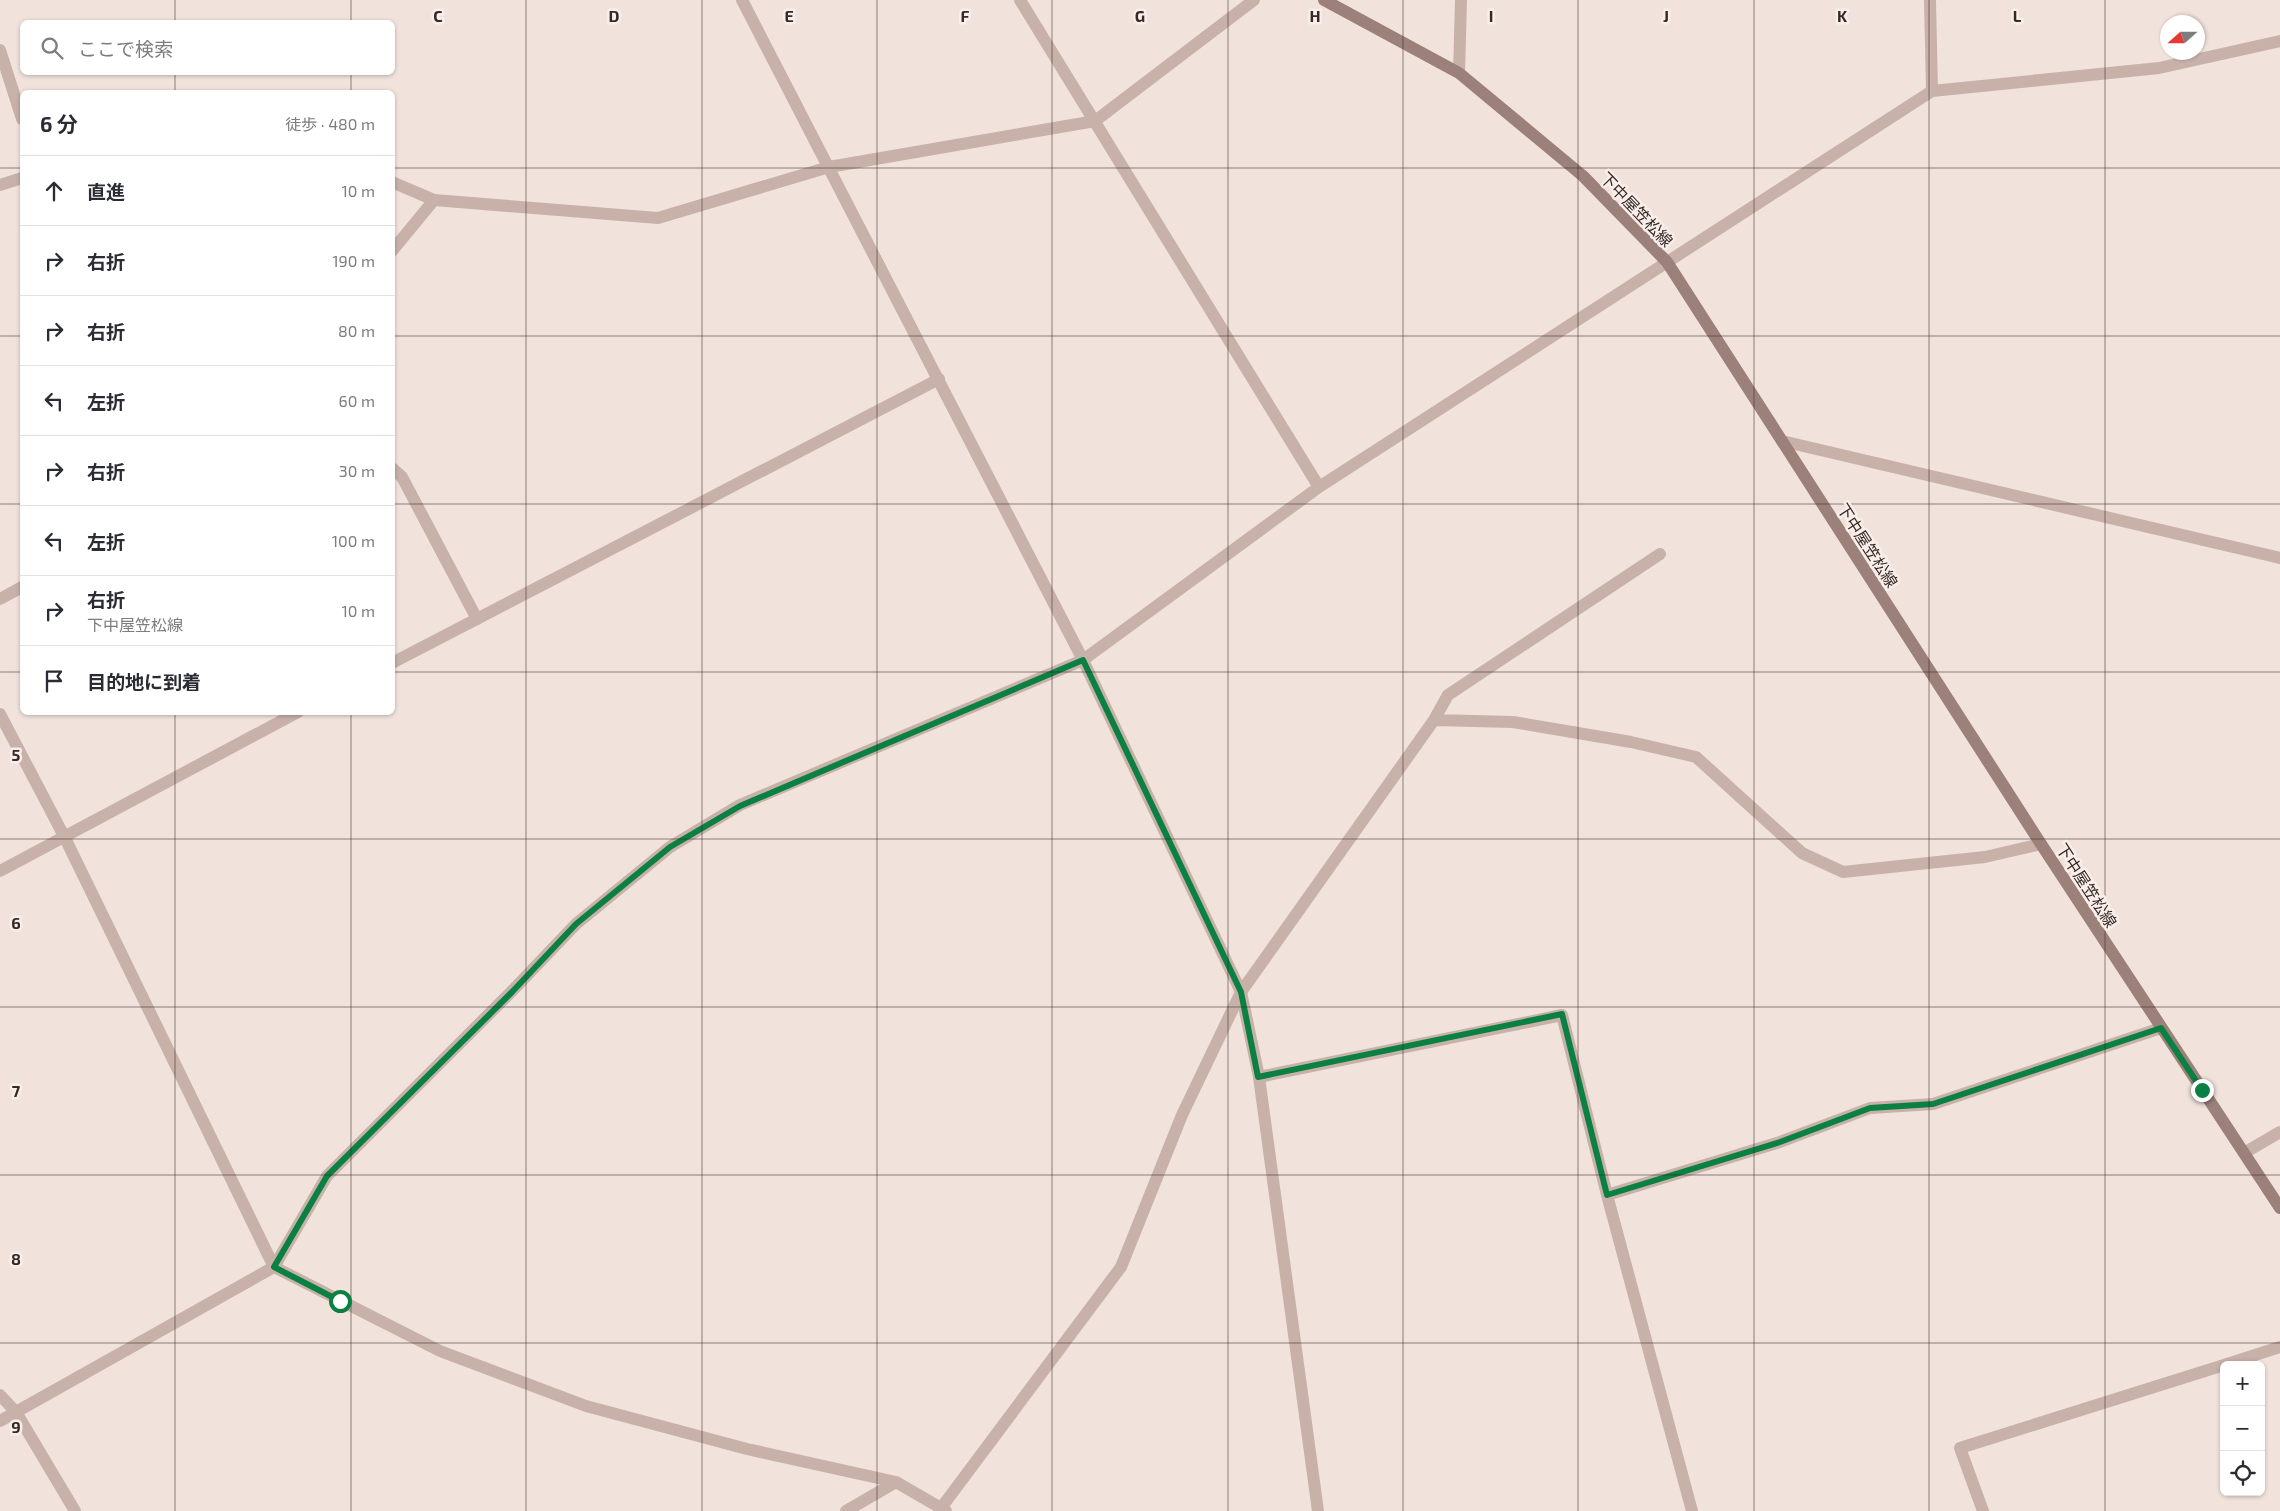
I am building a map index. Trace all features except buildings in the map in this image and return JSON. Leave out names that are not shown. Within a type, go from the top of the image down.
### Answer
[{"type":"main road","name":"下中屋笠松線","points":[[1324,0],[1458,74],[1583,176],[1667,262],[2041,844],[2280,1208]]},
{"type":"street","points":[[742,0],[1083,660],[1241,992],[1258,1077],[1318,1511]]},
{"type":"street","points":[[1020,0],[1320,487]]},
{"type":"street","points":[[395,183],[434,200],[658,218],[829,168],[1095,121],[1254,0]]},
{"type":"street","points":[[1458,74],[1461,0]]},
{"type":"street","points":[[1930,0],[1932,92]]},
{"type":"street","points":[[0,1422],[274,1267],[327,1176],[512,992],[576,924],[670,847],[740,806],[1083,660],[1320,487],[1932,92],[2159,68],[2280,41]]},
{"type":"street","points":[[0,50],[20,113]]},
{"type":"street","points":[[0,184],[20,179]]},
{"type":"street","points":[[395,247],[434,200]]},
{"type":"street","points":[[395,661],[939,379]]},
{"type":"street","points":[[1782,442],[2280,558]]},
{"type":"street","points":[[395,471],[402,477],[477,619]]},
{"type":"street","points":[[0,714],[65,838],[274,1267],[440,1351],[586,1406],[747,1449],[896,1482],[944,1510],[1121,1268],[1182,1115],[1241,992],[1434,720],[1448,695],[1660,554]]},
{"type":"street","points":[[0,598],[20,588]]},
{"type":"street","points":[[0,872],[292,715]]},
{"type":"street","points":[[1434,720],[1513,722],[1632,742],[1696,757],[1802,853],[1843,872],[1985,857],[2041,844]]},
{"type":"street","points":[[1258,1077],[1562,1014],[1607,1195],[1692,1511]]},
{"type":"street","points":[[1607,1195],[1780,1142],[1870,1108],[1933,1104],[2161,1028]]},
{"type":"street","points":[[2244,1153],[2280,1132]]},
{"type":"street","points":[[2236,1361],[2280,1347]]},
{"type":"street","points":[[1983,1511],[1960,1448],[2220,1366]]},
{"type":"street","points":[[0,1395],[16,1412],[74,1511]]},
{"type":"street","points":[[846,1511],[896,1482]]},
{"type":"route","points":[[340,1301],[274,1267],[327,1176],[512,992],[576,924],[670,847],[740,806],[1083,660],[1241,992],[1258,1077],[1562,1014],[1607,1195],[1780,1142],[1870,1108],[1933,1104],[2161,1028],[2202,1090]]}]
